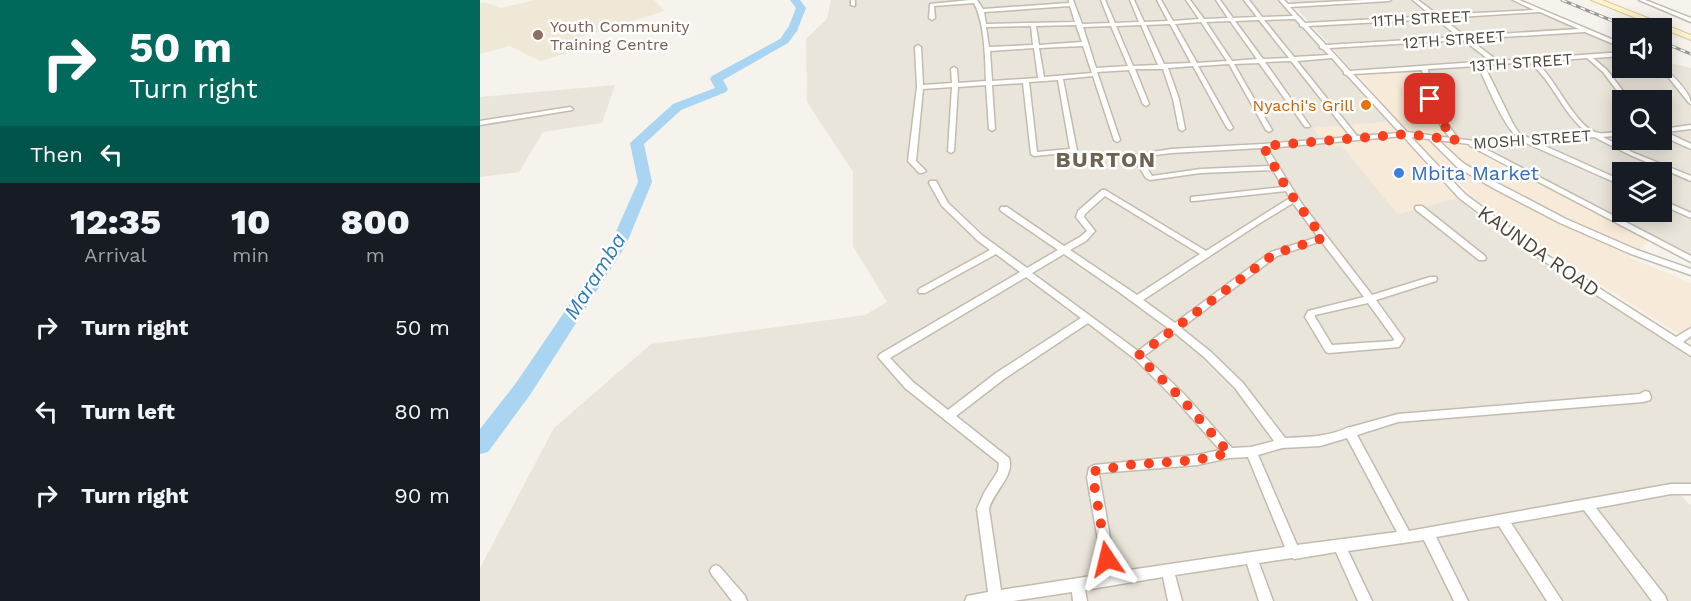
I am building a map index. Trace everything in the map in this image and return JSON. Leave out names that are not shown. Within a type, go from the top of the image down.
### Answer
[{"type":"street","points":[[932,18],[932,5],[975,0],[981,11],[987,49],[992,129]]},
{"type":"street","points":[[1103,0],[1146,104]]},
{"type":"street","points":[[1132,0],[1176,99],[1182,129]]},
{"type":"street","points":[[1160,0],[1230,128]]},
{"type":"street","points":[[1188,0],[1231,63],[1269,130]]},
{"type":"street","points":[[1218,0],[1307,126]]},
{"type":"street","points":[[1246,0],[1356,139]]},
{"type":"street","points":[[1283,3],[1389,0]]},
{"type":"street","points":[[1415,0],[1497,63]]},
{"type":"street","points":[[1515,0],[1612,41]]},
{"type":"street","points":[[1595,0],[1691,38]]},
{"type":"street","points":[[1608,0],[1614,8]]},
{"type":"street","points":[[1641,0],[1691,20]]},
{"type":"street","points":[[981,11],[1072,2],[1117,140]]},
{"type":"street","name":"KAUNDA ROAD","points":[[1283,3],[1462,196],[1539,254],[1691,352]]},
{"type":"street","name":"11TH STREET","points":[[1302,25],[1540,11]]},
{"type":"street","points":[[984,26],[1114,25],[1295,16]]},
{"type":"street","points":[[1033,25],[1041,80]]},
{"type":"street","name":"12TH STREET","points":[[1322,47],[1587,30]]},
{"type":"street","points":[[987,49],[1084,44]]},
{"type":"street","points":[[918,47],[920,87],[912,161],[922,171]]},
{"type":"street","name":"13TH STREET","points":[[1346,73],[1612,55]]},
{"type":"street","points":[[920,87],[1041,80],[1130,68],[1331,57]]},
{"type":"street","points":[[1589,57],[1605,71],[1619,90]]},
{"type":"street","points":[[1531,61],[1547,74],[1572,115],[1594,135],[1691,178]]},
{"type":"street","points":[[1480,64],[1517,134],[1612,179]]},
{"type":"street","points":[[951,151],[954,69]]},
{"type":"street","points":[[1425,69],[1426,83],[1436,116],[1456,140]]},
{"type":"street","points":[[1026,81],[1034,154],[1061,153],[1074,151],[1060,77]]},
{"type":"street","points":[[1672,78],[1691,102]]},
{"type":"street","points":[[480,123],[570,109]]},
{"type":"street","points":[[1672,130],[1691,127]]},
{"type":"street","name":"MOSHI STREET","points":[[1275,168],[1201,171],[1150,178],[1136,156],[1171,151],[1406,134],[1456,140],[1469,144],[1612,134]]},
{"type":"street","points":[[1430,136],[1460,165],[1563,221],[1634,252],[1691,272]]},
{"type":"street","points":[[1672,137],[1691,147]]},
{"type":"street","points":[[1469,144],[1691,259]]},
{"type":"street","points":[[1263,146],[1294,200],[1371,299],[1399,339],[1398,343],[1386,346],[1329,348],[1310,314],[1371,299],[1433,279]]},
{"type":"street","points":[[933,183],[945,204],[960,220],[996,250],[1138,356],[1180,397],[1229,453]]},
{"type":"street","points":[[1194,199],[1287,189]]},
{"type":"street","points":[[1205,254],[1105,192],[1081,213],[1080,217],[1090,229],[1088,235],[1064,252],[884,357],[909,385],[949,414],[1002,458],[1006,466],[987,495],[983,509],[983,600],[1251,558],[1406,537],[1671,489],[1691,489]]},
{"type":"street","points":[[1136,300],[1205,254],[1294,200]]},
{"type":"street","points":[[1672,207],[1691,216]]},
{"type":"street","points":[[1419,208],[1482,258]]},
{"type":"street","points":[[1004,209],[1136,300],[1205,353],[1234,381],[1282,443]]},
{"type":"street","points":[[1138,356],[1274,254],[1323,238]]},
{"type":"street","points":[[922,291],[996,250]]},
{"type":"street","points":[[949,414],[1000,376],[1087,319]]},
{"type":"street","points":[[1676,342],[1691,331]]},
{"type":"street","points":[[1111,580],[1093,478],[1095,471],[1128,465],[1197,460],[1229,453],[1251,452],[1282,443],[1320,441],[1398,418],[1565,406],[1643,398],[1646,397],[1645,394]]},
{"type":"street","points":[[1349,431],[1406,537]]},
{"type":"street","points":[[1251,452],[1294,553]]},
{"type":"street","points":[[1587,505],[1660,601]]},
{"type":"street","points":[[1503,520],[1555,601]]},
{"type":"street","points":[[1427,532],[1461,601]]},
{"type":"street","points":[[1340,546],[1365,601]]},
{"type":"street","points":[[1251,558],[1266,601]]},
{"type":"street","points":[[716,571],[740,601]]},
{"type":"street","points":[[1168,571],[1176,601]]},
{"type":"street","points":[[1078,585],[1080,601]]},
{"type":"shaded area","name":"Youth Community Training Centre","points":[[535,0],[654,0],[665,11],[574,39],[578,50],[540,61],[510,46],[480,54],[480,3],[485,2],[501,8]]},
{"type":"shaded area","points":[[831,0],[1277,0],[1388,122],[1313,128],[1342,146],[1398,214],[1456,198],[1519,248],[1691,356],[1691,483],[1672,486],[1691,506],[1691,601],[480,601],[480,568],[554,428],[651,344],[865,315],[887,302],[853,246],[853,172],[807,102],[806,39],[827,19]]},
{"type":"shaded area","points":[[1289,0],[1517,0],[1612,39],[1612,78],[1672,78],[1672,63],[1691,68],[1691,254],[1626,222],[1672,222],[1672,162],[1612,162],[1612,215],[1475,143],[1459,140],[1439,115],[1427,67],[1352,70]]},
{"type":"shaded area","points":[[1413,71],[1420,76],[1428,105],[1449,138],[1650,240],[1629,257],[1691,283],[1691,342],[1492,215],[1406,132],[1357,74]]},
{"type":"shaded area","points":[[615,85],[602,123],[543,132],[519,172],[480,177],[480,97]]},
{"type":"shaded area","name":"Mbita Market","points":[[1388,122],[1456,198],[1398,214],[1342,146],[1327,147],[1313,128]]},
{"type":"waterway","name":"Maramba","points":[[480,445],[523,389],[618,245],[645,182],[637,143],[677,107],[722,89],[716,79],[784,41],[801,8],[795,0]]},
{"type":"railway","points":[[1562,0],[1612,21]]},
{"type":"railway","points":[[1672,46],[1691,54]]},
{"type":"place","name":"Youth Community Training Centre","points":[[538,35]]},
{"type":"place","name":"Nyachi's Grill","points":[[1366,105]]},
{"type":"place","name":"Mbita Market","points":[[1399,173]]},
{"type":"district","name":"BURTON","points":[[1106,159]]},
{"type":"route","points":[[1107,559],[1093,472],[1098,468],[1197,460],[1229,453],[1180,397],[1138,356],[1274,254],[1323,238],[1287,189],[1263,146],[1406,134],[1456,140],[1436,116],[1430,99]]}]
